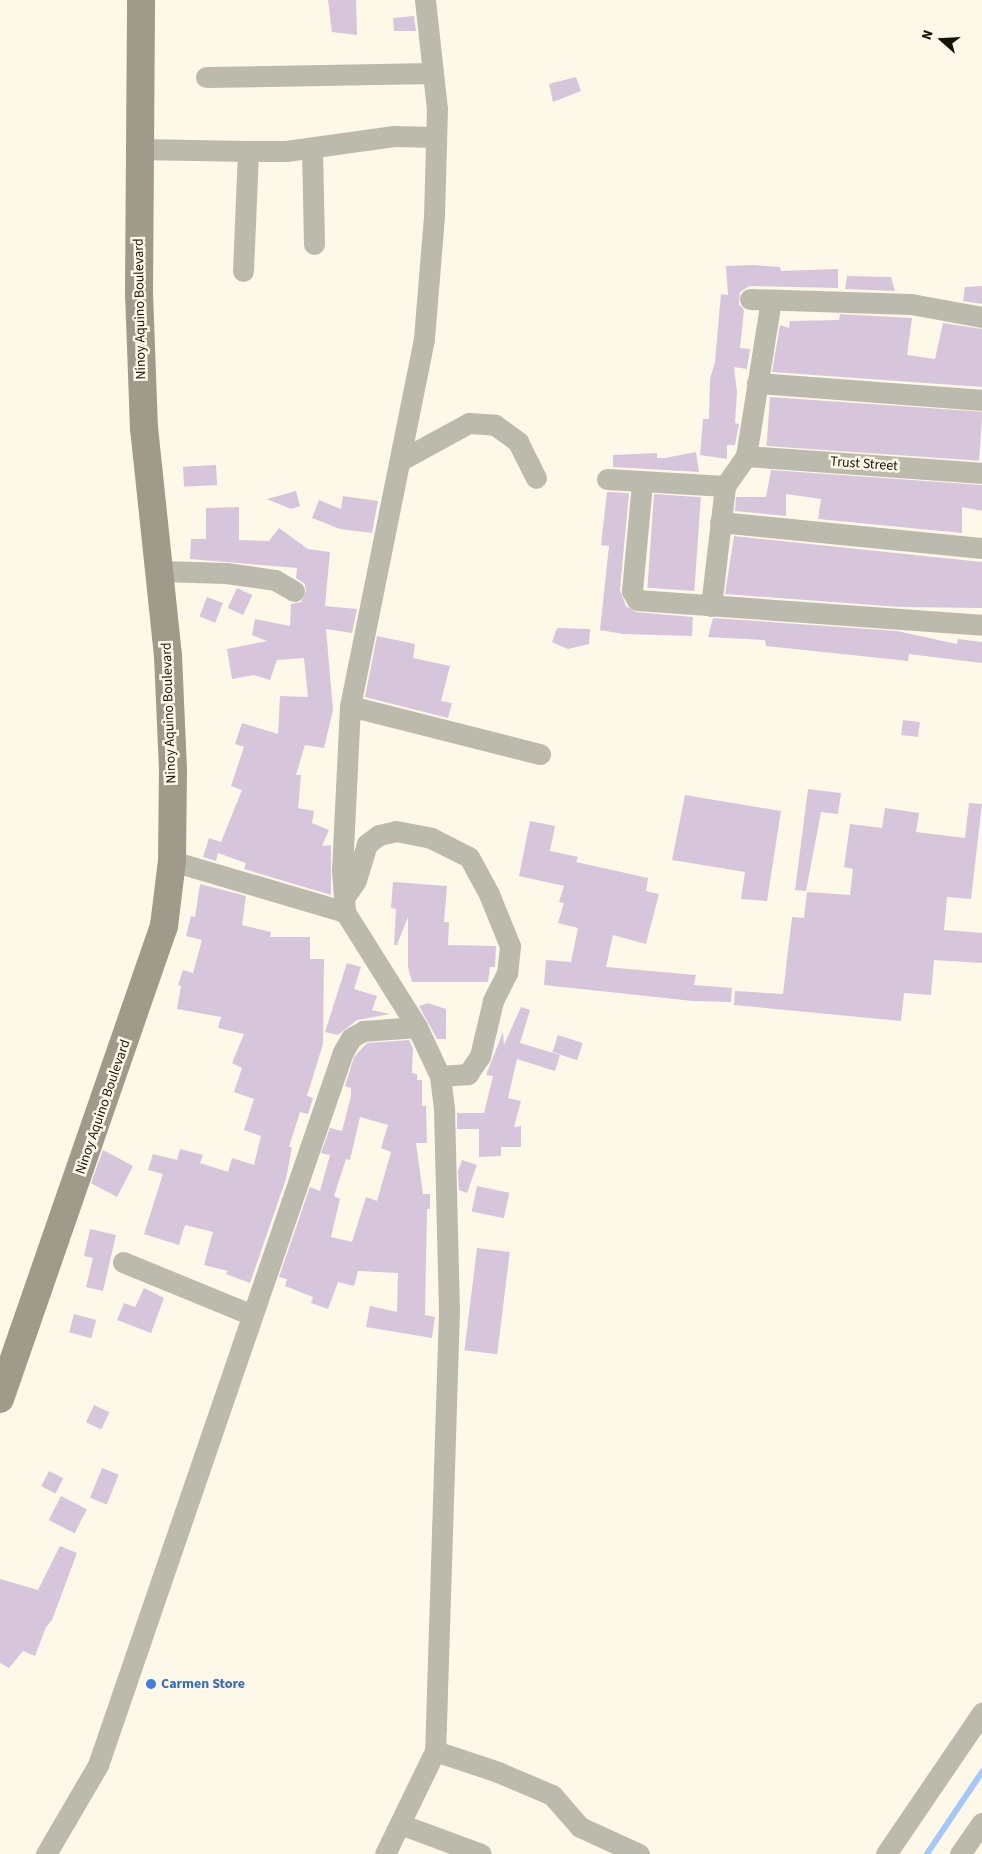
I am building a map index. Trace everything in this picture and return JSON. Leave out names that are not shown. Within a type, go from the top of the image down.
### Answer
[{"type":"main road","name":"Ninoy Aquino Boulevard","points":[[0,1399],[145,986],[164,926],[172,861],[173,770],[161,571],[144,429],[138,149],[141,0]]},
{"type":"street","points":[[385,1854],[435,1751],[449,1310],[444,1108],[440,1076],[416,1027],[344,905],[342,870],[350,706],[401,460],[424,338],[434,216],[436,137],[433,73],[425,0]]},
{"type":"street","points":[[206,77],[433,73]]},
{"type":"street","points":[[138,149],[248,151],[312,148],[394,136],[436,137]]},
{"type":"street","points":[[312,148],[314,244]]},
{"type":"street","points":[[243,270],[248,151]]},
{"type":"street","points":[[750,299],[911,304],[982,317]]},
{"type":"street","points":[[711,606],[724,486],[746,456],[771,300]]},
{"type":"street","points":[[757,383],[982,400]]},
{"type":"street","points":[[401,460],[469,423],[495,425],[518,442],[536,478]]},
{"type":"street","name":"Trust Street","points":[[746,456],[982,472]]},
{"type":"street","points":[[607,480],[724,486]]},
{"type":"street","points":[[642,483],[633,597],[637,600],[982,625]]},
{"type":"street","points":[[720,522],[982,548]]},
{"type":"street","points":[[161,571],[226,573],[265,579],[294,591]]},
{"type":"street","points":[[350,706],[540,754]]},
{"type":"street","points":[[344,905],[356,880],[367,844],[379,835],[396,831],[431,838],[469,858],[489,894],[510,946],[508,974],[492,1001],[480,1056],[468,1074],[440,1076]]},
{"type":"street","points":[[172,861],[344,905]]},
{"type":"street","points":[[46,1854],[98,1765],[343,1052],[351,1038],[363,1031],[416,1027]]},
{"type":"street","points":[[123,1262],[252,1315]]},
{"type":"street","points":[[886,1854],[982,1713]]},
{"type":"street","points":[[435,1751],[498,1772],[552,1795],[580,1827],[639,1854]]},
{"type":"street","points":[[960,1854],[982,1823]]},
{"type":"street","points":[[400,1824],[481,1854]]},
{"type":"building","points":[[328,0],[356,0],[357,35],[332,32]]},
{"type":"building","points":[[414,16],[416,31],[394,31],[393,18]]},
{"type":"building","points":[[576,77],[581,91],[553,102],[549,84]]},
{"type":"building","points":[[726,266],[780,267],[781,271],[838,269],[838,288],[750,286],[740,292],[739,304],[744,310],[740,348],[750,349],[747,369],[734,367],[737,392],[735,423],[739,424],[735,445],[727,445],[727,459],[700,455],[703,419],[709,419],[710,379],[715,362],[721,294],[728,295]]},
{"type":"building","points":[[847,276],[891,277],[895,291],[845,289]]},
{"type":"building","points":[[982,286],[982,304],[963,301],[965,287]]},
{"type":"building","points":[[840,314],[912,318],[907,355],[935,359],[943,323],[982,329],[982,387],[772,372],[780,325],[789,328],[790,321],[839,320]]},
{"type":"building","points":[[770,397],[982,412],[979,461],[767,446]]},
{"type":"building","points":[[696,452],[699,472],[613,467],[613,455],[657,453],[657,458],[665,458]]},
{"type":"building","points":[[216,465],[217,485],[184,487],[183,467]]},
{"type":"building","points":[[771,470],[982,485],[982,511],[962,507],[962,533],[818,519],[821,499],[786,494],[786,516],[735,511],[736,497],[766,497]]},
{"type":"building","points":[[296,491],[300,506],[291,509],[267,499]]},
{"type":"building","points":[[607,492],[629,493],[620,590],[626,606],[636,612],[693,617],[692,636],[623,634],[600,630],[609,546],[601,545]]},
{"type":"building","points":[[654,494],[701,497],[694,591],[647,588]]},
{"type":"building","points":[[343,496],[378,501],[372,533],[340,529],[312,518],[319,500],[341,509]]},
{"type":"building","points":[[239,507],[239,540],[269,541],[279,528],[308,549],[330,552],[325,606],[357,609],[352,633],[326,629],[333,710],[324,748],[305,745],[296,775],[301,775],[298,808],[314,811],[312,823],[329,830],[322,846],[331,845],[331,895],[244,869],[246,863],[218,853],[216,861],[203,857],[209,838],[221,842],[242,790],[231,786],[244,747],[235,744],[242,723],[278,734],[280,696],[308,697],[304,658],[277,660],[270,680],[254,675],[232,679],[227,649],[267,641],[252,635],[255,619],[290,626],[291,604],[301,602],[306,592],[305,584],[296,578],[297,568],[190,559],[191,539],[206,539],[206,508]]},
{"type":"building","points":[[734,536],[982,562],[982,608],[900,607],[725,594]]},
{"type":"building","points":[[237,588],[252,595],[243,615],[228,608]]},
{"type":"building","points":[[207,597],[223,603],[215,623],[199,617]]},
{"type":"building","points":[[713,618],[897,631],[957,644],[958,639],[982,642],[982,663],[909,654],[908,661],[766,646],[765,640],[708,637]]},
{"type":"building","points":[[557,628],[590,629],[589,644],[568,649],[552,642]]},
{"type":"building","points":[[377,636],[415,644],[413,658],[450,666],[441,701],[452,703],[448,718],[365,697]]},
{"type":"building","points":[[903,720],[920,722],[918,737],[901,735]]},
{"type":"building","points":[[808,789],[841,793],[838,814],[821,812],[806,891],[795,890]]},
{"type":"building","points":[[685,795],[781,811],[767,901],[741,899],[745,872],[672,860]]},
{"type":"building","points":[[969,803],[982,804],[971,899],[947,897],[944,930],[982,933],[982,963],[934,960],[931,995],[904,993],[901,1021],[734,1005],[735,991],[783,994],[792,917],[804,918],[807,892],[850,895],[853,869],[844,867],[850,824],[882,828],[885,808],[919,813],[916,832],[965,838]]},
{"type":"building","points":[[530,821],[555,826],[550,851],[578,857],[576,862],[648,878],[646,891],[659,894],[646,944],[613,935],[606,967],[696,975],[694,985],[732,988],[731,1002],[693,1001],[544,985],[546,960],[571,962],[578,928],[558,923],[564,903],[559,902],[564,886],[519,876]]},
{"type":"building","points":[[393,882],[447,886],[444,922],[449,922],[448,945],[496,946],[495,967],[490,967],[488,982],[412,982],[408,967],[408,917],[397,945],[394,945],[396,909],[391,908]]},
{"type":"building","points":[[200,884],[246,896],[242,925],[271,932],[270,937],[310,937],[310,959],[324,959],[323,1044],[307,1096],[313,1098],[308,1114],[300,1112],[289,1147],[292,1147],[286,1179],[250,1283],[226,1274],[228,1271],[204,1265],[213,1232],[185,1225],[179,1245],[144,1234],[163,1174],[148,1170],[153,1154],[177,1160],[180,1149],[203,1155],[200,1163],[228,1172],[232,1158],[254,1165],[261,1136],[244,1130],[254,1099],[234,1092],[242,1068],[232,1063],[244,1034],[218,1028],[221,1017],[177,1009],[181,986],[178,985],[183,970],[193,973],[202,940],[186,936],[191,916],[195,917]]},
{"type":"building","points":[[347,963],[361,967],[354,989],[377,996],[372,1010],[390,1014],[357,1020],[338,1035],[325,1032]]},
{"type":"building","points":[[428,1003],[446,1009],[446,1039],[437,1039],[419,1006]]},
{"type":"building","points":[[521,1007],[530,1010],[520,1043],[560,1055],[555,1071],[517,1059],[508,1098],[521,1101],[514,1127],[521,1126],[521,1147],[501,1147],[501,1156],[479,1157],[479,1129],[457,1129],[457,1113],[484,1113],[493,1076],[486,1075],[503,1032],[504,1045]]},
{"type":"building","points":[[558,1035],[583,1043],[577,1060],[552,1052]]},
{"type":"building","points":[[409,1040],[413,1048],[412,1073],[417,1074],[417,1080],[422,1080],[422,1106],[426,1106],[427,1143],[416,1143],[423,1194],[430,1194],[430,1209],[427,1209],[425,1315],[435,1317],[432,1338],[366,1327],[370,1306],[397,1312],[398,1273],[358,1271],[354,1286],[338,1282],[328,1309],[311,1303],[313,1297],[285,1286],[287,1279],[279,1277],[310,1187],[320,1191],[330,1155],[321,1153],[330,1128],[342,1131],[351,1096],[351,1088],[345,1086],[354,1057],[367,1043]],"holes":[[[360,1117],[388,1125],[381,1148],[391,1152],[377,1201],[366,1197],[352,1242],[331,1237],[340,1199],[334,1196],[346,1159],[350,1160]]]},
{"type":"building","points":[[103,1150],[133,1166],[117,1197],[91,1183]]},
{"type":"building","points":[[462,1160],[477,1165],[467,1193],[459,1190],[458,1171]]},
{"type":"building","points":[[477,1186],[509,1193],[504,1218],[472,1211]]},
{"type":"building","points":[[90,1229],[116,1235],[103,1291],[86,1287],[93,1258],[84,1256]]},
{"type":"building","points":[[477,1248],[510,1252],[497,1354],[464,1350]]},
{"type":"building","points":[[144,1288],[164,1298],[151,1333],[117,1320],[124,1303],[135,1307]]},
{"type":"building","points":[[74,1314],[96,1320],[91,1338],[69,1332]]},
{"type":"building","points":[[94,1405],[109,1412],[101,1429],[86,1422]]},
{"type":"building","points":[[102,1468],[119,1475],[107,1504],[90,1498]]},
{"type":"building","points":[[49,1471],[63,1478],[56,1493],[41,1486]]},
{"type":"building","points":[[61,1496],[87,1509],[75,1533],[49,1520]]},
{"type":"building","points":[[60,1546],[77,1553],[52,1620],[46,1627],[35,1656],[23,1651],[9,1668],[0,1663],[0,1579],[38,1590]]},
{"type":"waterway","points":[[927,1854],[982,1772]]},
{"type":"place","name":"Carmen Store","points":[[151,1684]]}]
